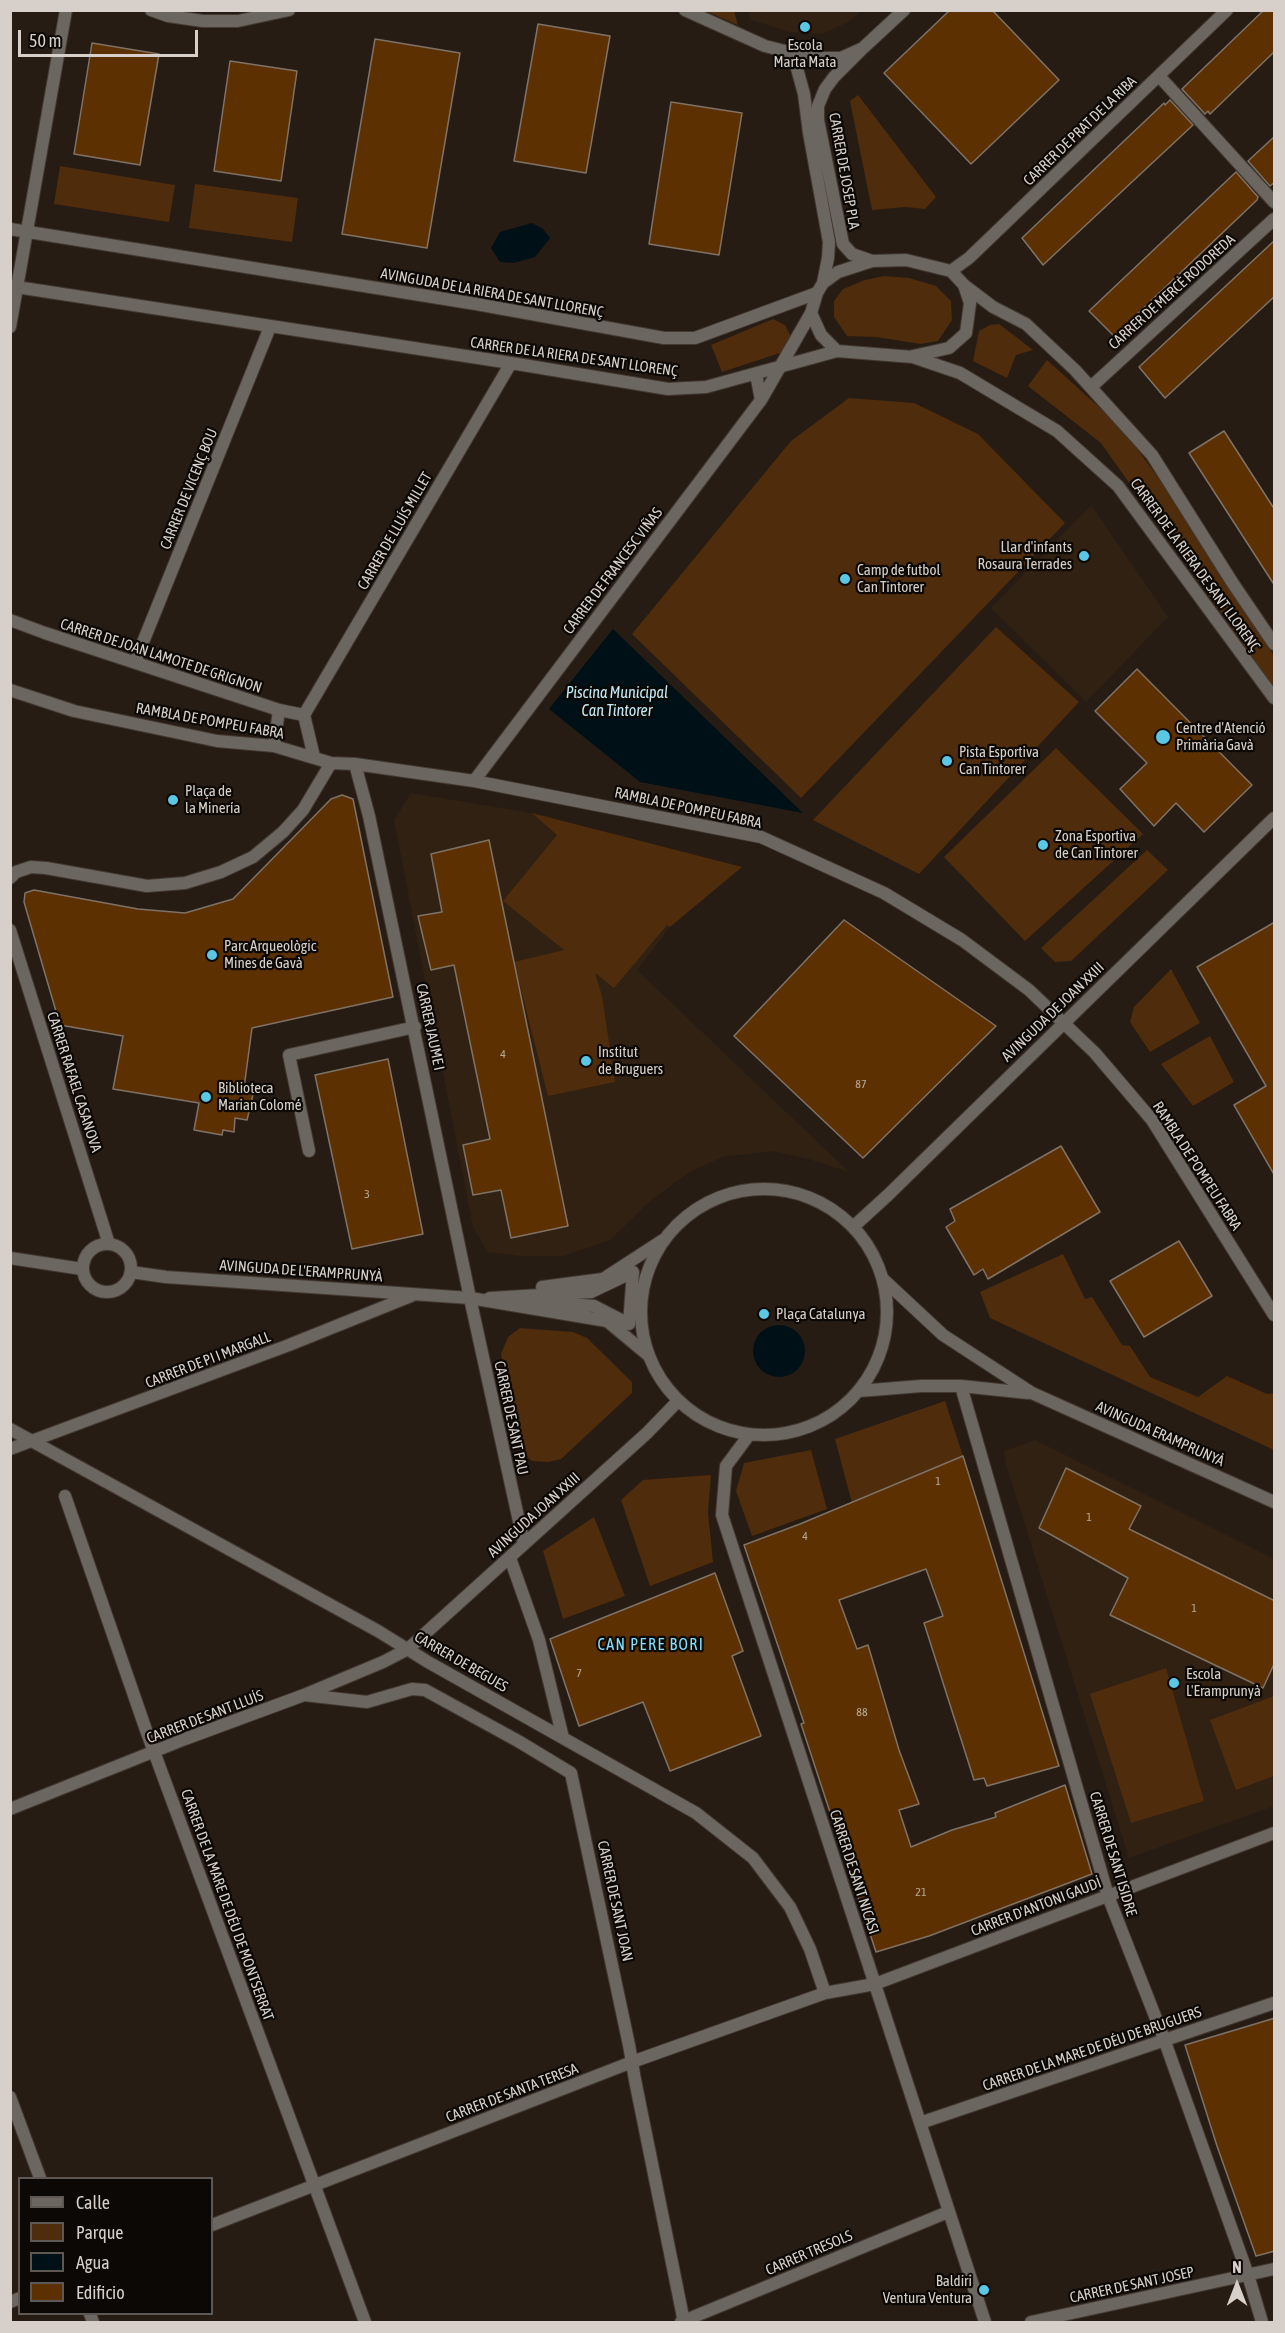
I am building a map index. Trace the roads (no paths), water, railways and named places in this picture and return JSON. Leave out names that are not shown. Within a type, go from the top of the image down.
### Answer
[{"type":"street","points":[[10,327],[15,287],[28,232],[66,10]]},
{"type":"street","points":[[151,10],[168,16],[203,21],[238,21],[290,10]]},
{"type":"street","points":[[685,10],[782,51],[812,58],[841,58],[863,48]]},
{"type":"street","name":"CARRER DE JOSEP PLA","points":[[872,261],[852,254],[843,244],[818,120],[818,106],[825,89],[834,77],[904,10]]},
{"type":"street","name":"CARRER DE PRAT DE LA RIBA","points":[[951,271],[969,258],[1227,10]]},
{"type":"street","name":"CARRER DE JOSEP PLA","points":[[782,51],[796,65],[804,94],[829,242],[828,258],[820,288]]},
{"type":"street","points":[[1159,76],[1275,202]]},
{"type":"street","name":"CARRER DE MERCÈ RODOREDA","points":[[1091,387],[1275,219]]},
{"type":"street","name":"AVINGUDA DE LA RIERA DE SANT LLORENÇ","points":[[10,229],[476,304],[664,338],[695,338],[820,288],[838,272],[872,261],[906,260],[951,271]]},
{"type":"street","points":[[951,271],[964,285],[993,307],[1026,324],[1091,387],[1152,455],[1232,582],[1275,644]]},
{"type":"street","points":[[913,357],[949,348],[966,333],[970,303],[964,285]]},
{"type":"street","name":"CARRER DE LA RIERA DE SANT LLORENÇ","points":[[15,287],[668,389],[706,387],[756,374],[779,365],[837,351],[913,357],[960,373],[1057,431],[1118,486],[1275,698]]},
{"type":"street","points":[[761,400],[779,365],[811,314],[820,288]]},
{"type":"street","points":[[811,314],[821,335],[837,351]]},
{"type":"street","name":"CARRER DE VICENÇ BOU","points":[[135,662],[270,327]]},
{"type":"street","name":"CARRER DE LLUÍS MILLET","points":[[304,716],[511,363]]},
{"type":"street","points":[[756,374],[761,400]]},
{"type":"street","name":"CARRER DE FRANCESC VIÑAS","points":[[474,781],[761,400]]},
{"type":"street","name":"CARRER DE JOAN LAMOTE DE GRIGNON","points":[[10,620],[279,710],[304,716]]},
{"type":"street","name":"RAMBLA DE POMPEU FABRA","points":[[10,690],[74,711],[217,741],[274,746],[331,763],[356,764],[474,781],[761,837],[884,893],[962,940],[1029,990],[1062,1024],[1095,1053],[1152,1120],[1275,1315]]},
{"type":"street","points":[[274,746],[279,710]]},
{"type":"street","points":[[304,716],[314,757]]},
{"type":"street","points":[[10,878],[16,872],[31,867],[147,886],[185,883],[221,872],[253,857],[283,832],[303,810],[331,763]]},
{"type":"street","name":"CARRER JAUME I","points":[[356,764],[369,816],[470,1298]]},
{"type":"street","name":"AVINGUDA DE JOAN XXIII","points":[[853,1227],[1275,818]]},
{"type":"street","name":"CARRER RAFAEL CASANOVA","points":[[10,930],[109,1244]]},
{"type":"street","points":[[309,1151],[289,1055],[414,1027]]},
{"type":"street","points":[[762,1190],[784,1191],[806,1197],[826,1207],[853,1227],[868,1246],[883,1279],[887,1302],[885,1338],[873,1371],[859,1391],[837,1412],[810,1427],[780,1434],[749,1435],[710,1423],[678,1401],[658,1375],[649,1355],[642,1332],[642,1295],[648,1271],[666,1239],[681,1222],[708,1203],[740,1192],[762,1190]]},
{"type":"street","name":"AVINGUDA DE L'ERAMPRUNYÀ","points":[[470,1298],[603,1279],[666,1239]]},
{"type":"street","points":[[109,1244],[126,1253],[131,1263],[131,1272],[125,1285],[108,1293],[90,1286],[82,1269],[84,1259],[90,1251],[98,1246],[109,1244]]},
{"type":"street","points":[[10,1258],[82,1269]]},
{"type":"street","name":"AVINGUDA DE L'ERAMPRUNYÀ","points":[[131,1272],[178,1278],[470,1298],[607,1321],[649,1355]]},
{"type":"street","points":[[633,1272],[628,1324],[594,1306],[490,1298],[591,1292],[633,1272]]},
{"type":"street","points":[[883,1279],[943,1335],[1032,1393]]},
{"type":"street","name":"CARRER DE PI I MARGALL","points":[[10,1449],[289,1345],[415,1294]]},
{"type":"street","name":"CARRER DE SANT PAU","points":[[470,1298],[524,1544]]},
{"type":"street","points":[[859,1391],[921,1386],[961,1386],[1032,1393]]},
{"type":"street","name":"CARRER DE SANT ISIDRE","points":[[961,1386],[1107,1896],[1164,2039],[1248,2275],[1262,2322]]},
{"type":"street","name":"AVINGUDA ERAMPRUNYÀ","points":[[1032,1393],[1275,1502]]},
{"type":"street","name":"AVINGUDA JOAN XXIII","points":[[408,1649],[510,1558],[678,1401]]},
{"type":"street","name":"CARRER DE BEGUES","points":[[10,1429],[408,1649],[696,1813],[753,1858],[790,1907],[810,1949],[825,1993]]},
{"type":"street","name":"CARRER DE SANT NICASI","points":[[749,1435],[726,1466],[722,1515],[948,2212],[986,2322]]},
{"type":"street","name":"CARRER DE LA MARE DE DÉU DE MONTSERRAT","points":[[65,1496],[154,1752],[365,2322]]},
{"type":"street","points":[[510,1558],[539,1640],[563,1738]]},
{"type":"street","name":"CARRER DE SANT LLUÍS","points":[[10,1809],[304,1695],[408,1649]]},
{"type":"street","name":"CARRER DE SANT JOAN","points":[[304,1695],[367,1702],[412,1689],[425,1690],[565,1767],[571,1773],[632,2062],[683,2322]]},
{"type":"street","name":"CARRER D'ANTONI GAUDÍ","points":[[825,1993],[874,1984],[1275,1833]]},
{"type":"street","name":"CARRER DE SANTA TERESA","points":[[213,2225],[632,2062],[825,1993]]},
{"type":"street","name":"CARRER DE LA MARE DE DÉU DE BRUGUERS","points":[[920,2123],[1275,2003]]},
{"type":"street","points":[[10,2097],[40,2177]]},
{"type":"street","name":"CARRER TRESOLS","points":[[683,2322],[948,2212]]},
{"type":"street","name":"CARRER DE SANT JOSEP","points":[[1031,2322],[1275,2269]]},
{"type":"water","points":[[532,223],[543,229],[550,238],[535,257],[514,263],[500,262],[491,248],[500,232]]},
{"type":"water","name":"Piscina Municipal Can Tintorer","points":[[613,629],[803,813],[640,782],[549,709]]},
{"type":"water","points":[[774,1325],[784,1325],[798,1332],[805,1351],[798,1370],[784,1377],[774,1377],[764,1373],[757,1366],[753,1356],[753,1346],[757,1336],[764,1329]]},
{"type":"place","name":"Escola Marta Mata","points":[[805,27]]},
{"type":"place","name":"Llar d'infants Rosaura Terrades","points":[[1084,556]]},
{"type":"place","name":"Camp de futbol Can Tintorer","points":[[845,579]]},
{"type":"place","name":"Centre d'Atenció Primària Gavà","points":[[1163,737]]},
{"type":"place","name":"Pista Esportiva Can Tintorer","points":[[947,761]]},
{"type":"place","name":"Plaça de la Minería","points":[[173,800]]},
{"type":"place","name":"Zona Esportiva de Can Tintorer","points":[[1043,845]]},
{"type":"place","name":"Parc Arqueològic Mines de Gavà","points":[[212,955]]},
{"type":"place","name":"Institut de Bruguers","points":[[586,1061]]},
{"type":"place","name":"Biblioteca Marian Colomé","points":[[206,1097]]},
{"type":"place","name":"Plaça Catalunya","points":[[764,1314]]},
{"type":"place","name":"Escola L'Eramprunyà","points":[[1174,1683]]},
{"type":"place","name":"Baldiri Ventura Ventura","points":[[984,2290]]},
{"type":"district","name":"CAN PERE BORI","points":[[651,1645]]}]
